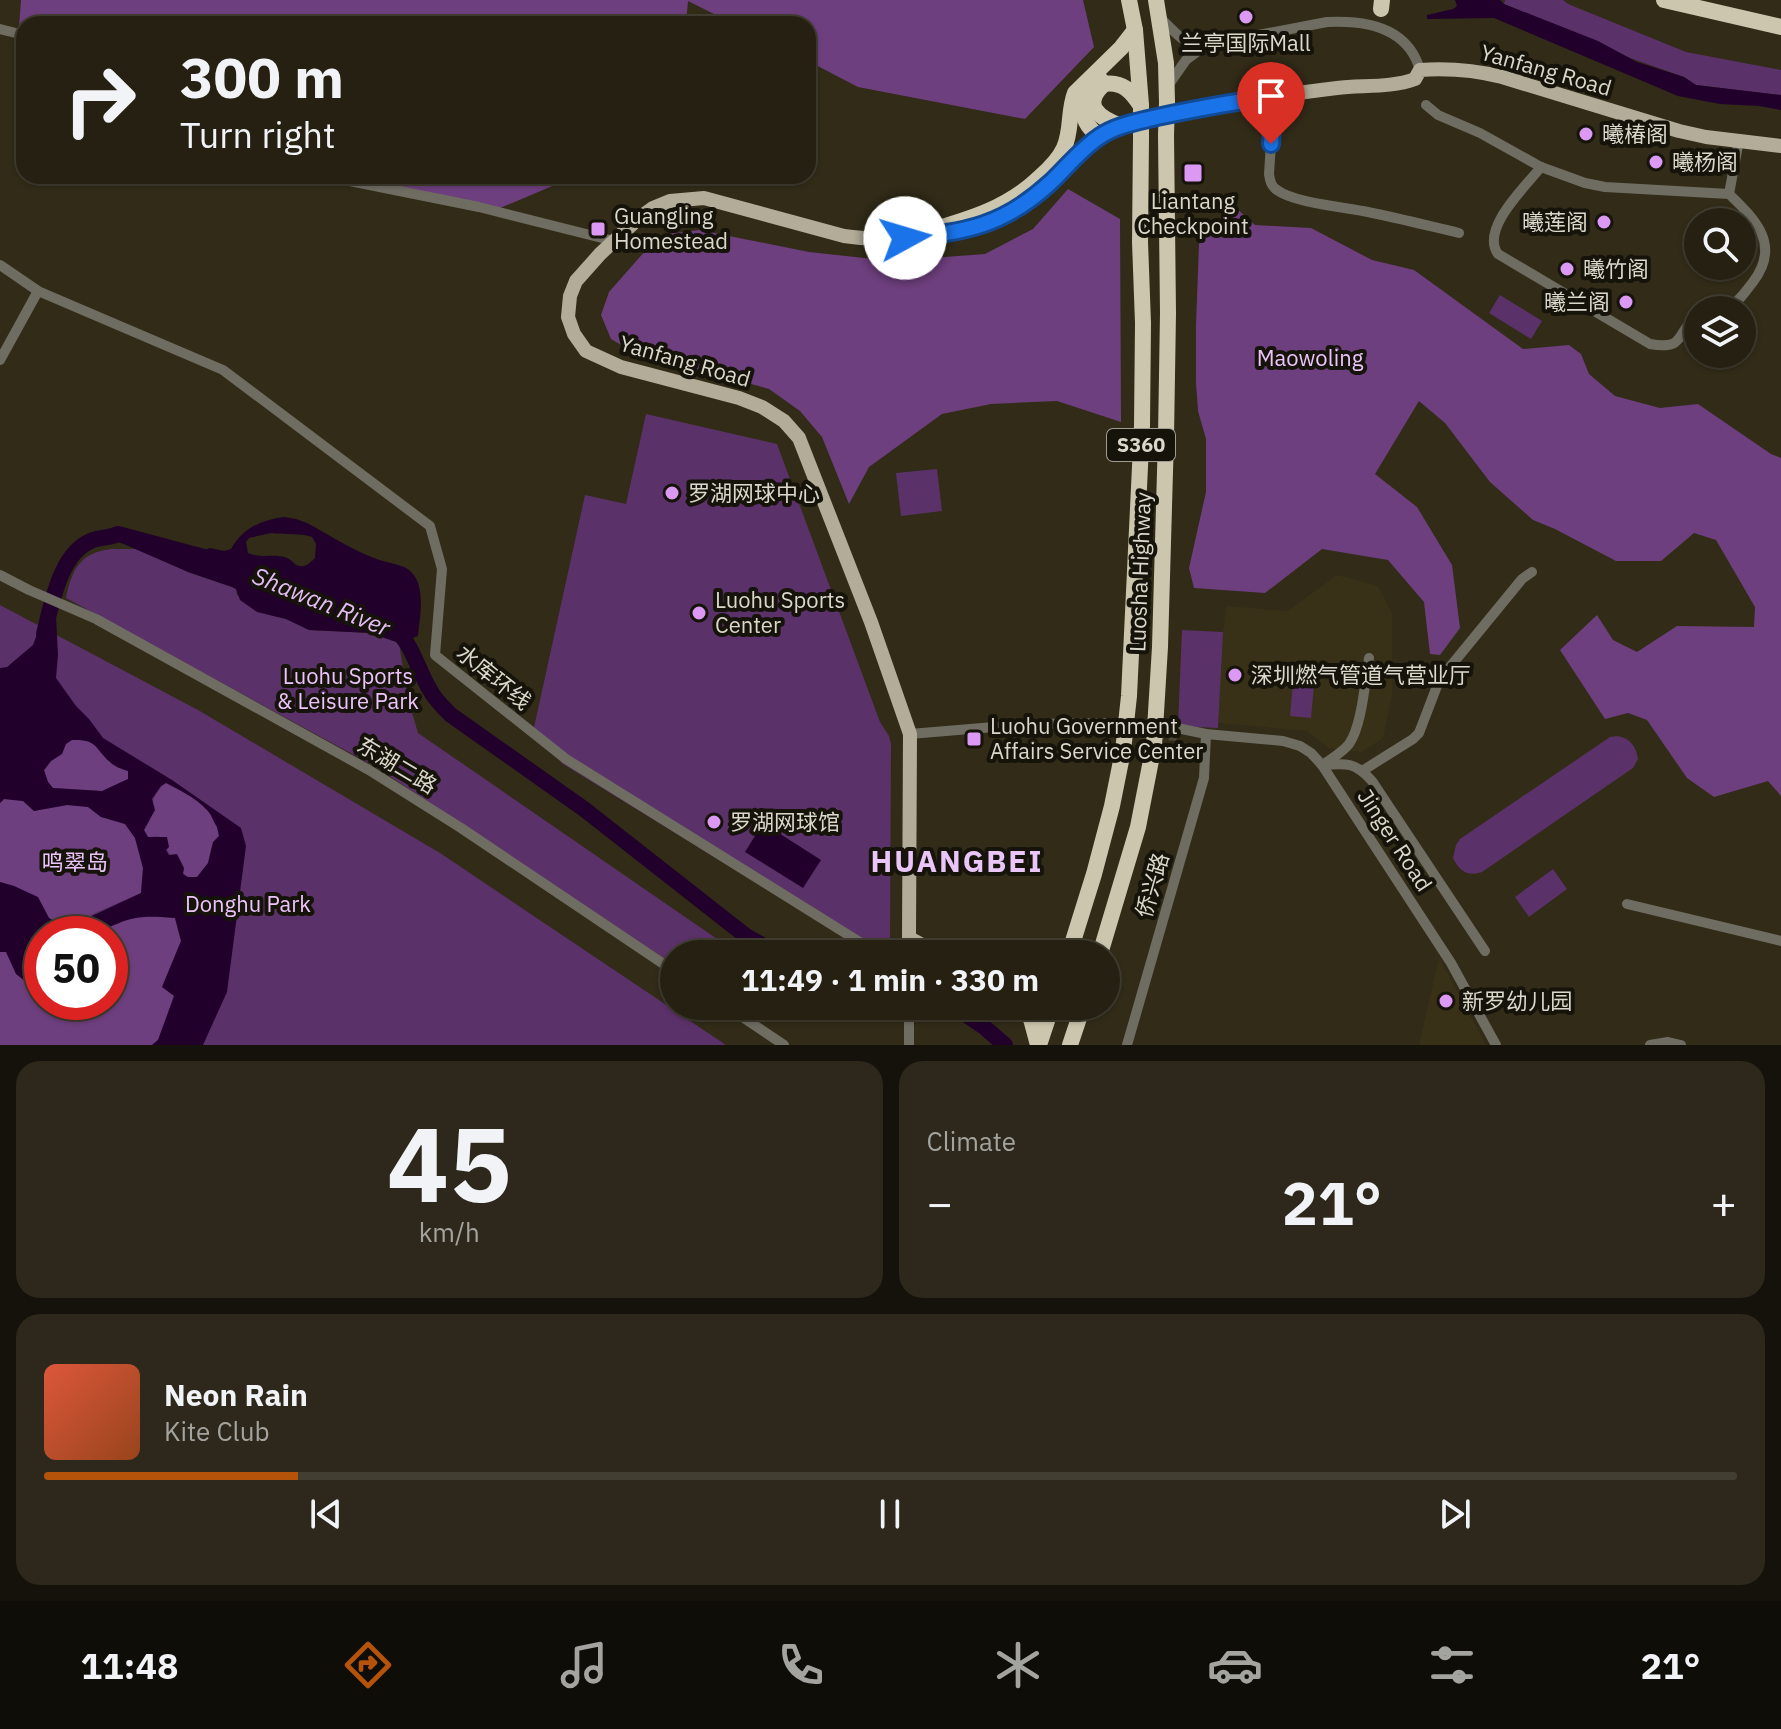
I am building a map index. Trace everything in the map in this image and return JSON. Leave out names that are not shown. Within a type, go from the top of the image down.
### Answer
[{"type":"highway","name":"S360","points":[[1129,0],[1135,30],[1141,106]]},
{"type":"highway","name":"S360","points":[[1156,0],[1167,95]]},
{"type":"highway","points":[[1664,0],[1780,26]]},
{"type":"highway","points":[[1099,136],[1088,126],[1084,102],[1092,89],[1127,55],[1135,30]]},
{"type":"highway","points":[[905,238],[986,213],[1017,197],[1036,181],[1051,167],[1067,141],[1075,93],[1135,30]]},
{"type":"highway","points":[[1121,126],[1097,114],[1093,104],[1098,89],[1104,84],[1117,83],[1134,95],[1141,106]]},
{"type":"highway","name":"Luosha Highway","points":[[1104,940],[1138,827],[1154,745],[1166,437],[1167,95]]},
{"type":"highway","name":"Luosha Highway","points":[[1073,940],[1112,806],[1123,751],[1129,696],[1142,425],[1141,106]]},
{"type":"highway","points":[[1031,1020],[1038,1045]]},
{"type":"highway","points":[[1038,1045],[1047,1020]]},
{"type":"highway","points":[[1070,1045],[1078,1020]]},
{"type":"main road","name":"Yanfang Road","points":[[909,940],[910,734],[871,622],[799,438],[784,421],[762,407],[621,367],[586,351],[574,334],[568,317],[570,296],[588,265],[614,241],[653,208],[670,201],[704,198],[844,236],[883,241],[957,232],[998,220],[1016,210],[1099,136],[1121,126],[1207,106],[1336,88],[1401,83],[1415,79],[1420,70],[1443,68],[1502,77],[1679,131],[1781,146]]},
{"type":"street","points":[[1379,3],[1386,30]]},
{"type":"street","points":[[1159,17],[1184,41],[1206,45],[1327,22],[1371,24],[1400,39],[1413,54],[1420,70]]},
{"type":"street","points":[[1167,95],[1186,60],[1206,45]]},
{"type":"street","points":[[1271,97],[1273,113],[1269,174],[1270,183],[1277,190],[1304,200],[1459,233]]},
{"type":"street","points":[[1426,105],[1438,115],[1480,133],[1541,167],[1585,183],[1605,187],[1729,194],[1754,218],[1761,229],[1766,251],[1759,274],[1742,296]]},
{"type":"street","points":[[1729,194],[1739,140]]},
{"type":"street","points":[[1541,167],[1495,228],[1493,248],[1498,254],[1650,344],[1669,346],[1677,342],[1684,331]]},
{"type":"street","points":[[365,184],[479,207],[614,241]]},
{"type":"street","name":"水库环线","points":[[0,265],[38,291],[223,370],[430,526],[442,569],[435,655],[566,759],[856,940]]},
{"type":"street","points":[[0,360],[38,291]]},
{"type":"street","points":[[1362,771],[1419,733],[1445,673],[1522,579],[1532,572]]},
{"type":"street","name":"东湖二路","points":[[0,575],[78,611],[369,770],[660,962]]},
{"type":"street","points":[[1322,765],[1352,739],[1369,658]]},
{"type":"street","points":[[910,734],[1029,724],[1109,727]]},
{"type":"street","name":"Jinger Road","points":[[1177,732],[1283,741],[1311,753],[1322,765],[1451,963],[1496,1045]]},
{"type":"street","name":"侨兴路","points":[[1127,1045],[1204,778],[1206,734]]},
{"type":"street","points":[[1322,765],[1354,765],[1372,781],[1485,951]]},
{"type":"street","points":[[1627,904],[1781,941]]},
{"type":"street","points":[[747,1020],[784,1045]]},
{"type":"street","points":[[909,1045],[910,1020]]},
{"type":"street","points":[[1650,1045],[1668,1042],[1681,1045]]},
{"type":"shaded area","points":[[1337,575],[1378,586],[1392,613],[1392,695],[1383,738],[1362,752],[1329,748],[1307,731],[1218,723],[1226,606],[1288,611]]},
{"type":"shaded area","name":"新罗幼儿园","points":[[1439,958],[1486,1045],[1419,1045]]},
{"type":"green space","points":[[21,0],[1083,0],[1094,47],[1025,119],[858,87],[816,65],[816,16],[718,16],[688,1],[687,16],[20,16]]},
{"type":"green space","points":[[1505,0],[1563,0],[1686,52],[1781,70],[1781,95],[1696,85],[1684,77],[1633,59],[1504,4]]},
{"type":"green space","points":[[385,184],[557,184],[500,208]]},
{"type":"green space","points":[[1068,189],[1120,219],[1121,422],[1057,401],[991,404],[942,414],[869,467],[849,504],[822,437],[800,411],[769,389],[632,351],[611,339],[601,315],[609,292],[646,250],[668,234],[699,230],[809,252],[892,261],[985,254],[1033,229]]},
{"type":"green space","name":"Maowoling","points":[[1236,208],[1255,225],[1311,228],[1372,260],[1414,270],[1523,349],[1569,345],[1581,354],[1589,374],[1615,396],[1660,408],[1698,404],[1781,458],[1781,796],[1768,781],[1714,797],[1687,778],[1647,720],[1628,713],[1605,719],[1560,650],[1597,615],[1613,640],[1637,652],[1677,626],[1754,627],[1755,607],[1716,540],[1694,533],[1661,561],[1616,561],[1533,520],[1490,482],[1445,423],[1419,401],[1375,474],[1417,507],[1452,565],[1460,628],[1440,655],[1430,654],[1424,602],[1388,560],[1322,549],[1265,593],[1194,588],[1189,568],[1206,492],[1206,439],[1198,411],[1196,383],[1199,244],[1217,221]]},
{"type":"green space","points":[[1500,295],[1542,321],[1531,339],[1489,313]]},
{"type":"green space","name":"Luohu Sports Center","points":[[646,414],[777,444],[880,722],[891,744],[890,940],[849,940],[563,764],[533,732],[585,495],[626,504]]},
{"type":"green space","points":[[937,469],[942,511],[901,516],[896,473]]},
{"type":"green space","name":"Luohu Sports & Leisure Park","points":[[135,549],[156,556],[188,572],[232,587],[237,595],[270,615],[309,630],[371,633],[399,643],[408,699],[418,733],[719,940],[660,940],[660,956],[376,767],[66,598],[79,564],[100,551]]},
{"type":"green space","name":"Donghu Park","points":[[0,605],[198,710],[440,853],[660,1001],[660,1020],[689,1020],[726,1045],[0,1045]]},
{"type":"green space","points":[[1182,630],[1223,632],[1218,728],[1178,726]]},
{"type":"green space","points":[[1294,672],[1315,674],[1311,718],[1290,716]]},
{"type":"green space","points":[[1617,736],[1634,747],[1638,759],[1633,768],[1482,872],[1464,872],[1458,866],[1453,858],[1460,839],[1610,737]]},
{"type":"green space","points":[[73,739],[92,743],[112,764],[128,771],[128,779],[102,791],[53,788],[44,771],[51,761],[62,754],[65,744]]},
{"type":"green space","points":[[166,783],[203,805],[217,826],[219,836],[213,842],[208,863],[198,877],[187,877],[158,836],[148,837],[144,830],[153,800]]},
{"type":"green space","name":"鸣翠岛","points":[[4,799],[23,801],[34,811],[67,805],[88,807],[101,817],[125,824],[135,838],[143,868],[141,893],[89,916],[48,916],[37,897],[0,882],[0,803]]},
{"type":"green space","points":[[1553,869],[1567,889],[1529,917],[1515,897]]},
{"type":"green space","points":[[145,916],[175,918],[181,941],[162,987],[175,995],[158,1040],[152,1045],[0,1045],[0,952],[6,952],[16,973],[24,979],[24,1020],[128,1020],[128,919]]},
{"type":"water","points":[[1455,0],[1500,0],[1598,41],[1637,62],[1684,77],[1696,85],[1781,95],[1781,110],[1678,96],[1494,18],[1427,19],[1427,15],[1453,9],[1457,6]]},
{"type":"water","points":[[276,518],[307,523],[357,550],[404,567],[412,573],[420,588],[421,598],[418,636],[399,643],[371,633],[309,630],[286,619],[257,612],[240,600],[232,587],[188,572],[110,538],[136,537],[193,554],[210,548],[224,551],[231,549],[253,526]],"holes":[[[271,533],[312,537],[316,544],[315,558],[301,566],[282,557],[248,553],[246,542],[249,538]]]},
{"type":"water","points":[[45,613],[56,617],[56,678],[103,738],[172,780],[241,828],[246,846],[227,992],[203,1045],[152,1045],[158,1040],[174,996],[162,987],[181,941],[175,918],[128,920],[128,916],[92,916],[141,893],[143,868],[135,838],[125,824],[101,817],[88,807],[67,805],[34,811],[23,801],[4,799],[0,803],[0,668],[7,667],[33,645]],"holes":[[[80,740],[95,745],[112,764],[128,771],[128,779],[102,791],[53,788],[44,770],[62,754],[66,744]],[[166,783],[188,795],[210,814],[219,836],[213,842],[208,863],[197,877],[183,874],[184,868],[177,854],[169,855],[166,850],[169,847],[167,837],[148,837],[144,830],[155,810],[152,799],[161,786]]]},
{"type":"water","points":[[763,823],[821,860],[803,888],[745,852]]},
{"type":"water","points":[[0,882],[38,897],[48,916],[24,916],[24,980],[16,974],[6,952],[0,952]]},
{"type":"waterway","name":"Shawan River","points":[[44,634],[54,594],[65,567],[82,546],[93,540],[118,534],[215,560]]},
{"type":"waterway","name":"Shawan River","points":[[390,625],[409,647],[434,697],[451,715],[584,809],[753,940]]},
{"type":"waterway","name":"Shawan River","points":[[974,1020],[1005,1045]]},
{"type":"tunnel","points":[[1109,723],[1177,728]]},
{"type":"tunnel","points":[[1109,731],[1177,736]]},
{"type":"place","name":"兰亭国际Mall","points":[[1246,17]]},
{"type":"place","name":"曦椿阁","points":[[1586,134]]},
{"type":"place","name":"曦杨阁","points":[[1656,162]]},
{"type":"place","name":"Liantang Checkpoint","points":[[1193,173]]},
{"type":"place","name":"曦莲阁","points":[[1604,222]]},
{"type":"place","name":"Guangling Homestead","points":[[598,229]]},
{"type":"place","name":"曦竹阁","points":[[1567,269]]},
{"type":"place","name":"曦兰阁","points":[[1626,302]]},
{"type":"place","name":"罗湖网球中心","points":[[672,493]]},
{"type":"place","name":"Luohu Sports Center","points":[[699,613]]},
{"type":"place","name":"深圳燃气管道气营业厅","points":[[1235,675]]},
{"type":"place","name":"Luohu Government Affairs Service Center","points":[[974,739]]},
{"type":"place","name":"罗湖网球馆","points":[[714,822]]},
{"type":"place","name":"新罗幼儿园","points":[[1446,1001]]},
{"type":"district","name":"HUANGBEI","points":[[957,862]]},
{"type":"route","points":[[905,238],[957,232],[998,220],[1035,196],[1099,136],[1121,126],[1207,106],[1271,97],[1271,144]]}]
